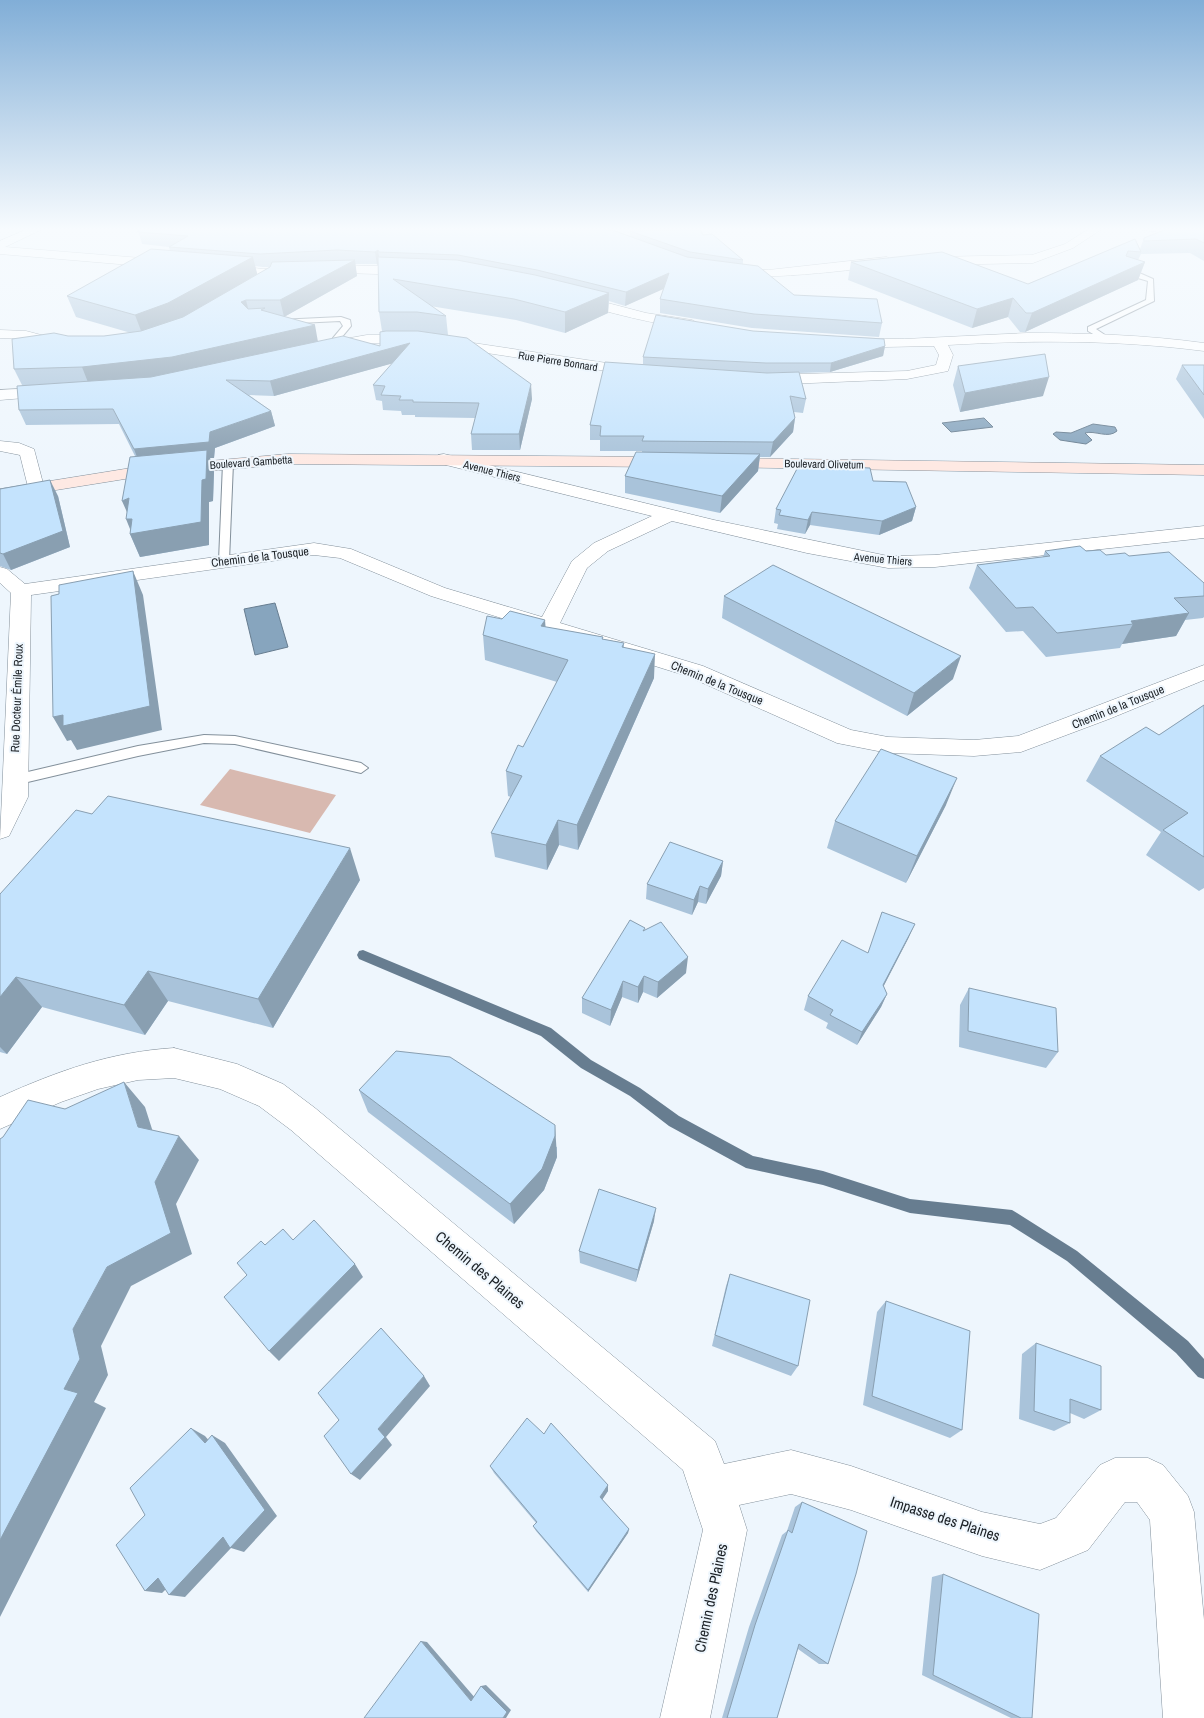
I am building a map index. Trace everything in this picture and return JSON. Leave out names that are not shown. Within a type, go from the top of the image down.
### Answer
[{"type":"main road","name":"Boulevard Gambetta","points":[[0,494],[131,472],[228,462],[331,458],[444,459]]},
{"type":"main road","points":[[444,459],[683,462]]},
{"type":"main road","name":"Boulevard Olivetum","points":[[703,463],[1204,470]]},
{"type":"street","points":[[607,307],[646,317],[704,326]]},
{"type":"street","points":[[0,334],[17,334],[58,345],[84,348]]},
{"type":"street","name":"Rue Pierre Bonnard","points":[[312,349],[338,343],[376,338],[420,339],[612,370],[651,373]]},
{"type":"street","points":[[830,340],[896,344],[1003,338],[1104,339],[1204,347]]},
{"type":"street","points":[[746,379],[835,379],[907,376],[942,368],[946,355],[939,342]]},
{"type":"street","points":[[0,395],[75,391]]},
{"type":"street","points":[[0,446],[19,448],[28,453],[35,487]]},
{"type":"street","name":"Avenue Thiers","points":[[444,459],[670,515],[835,553],[888,562],[911,562],[1204,532]]},
{"type":"street","points":[[556,461],[556,474],[569,490]]},
{"type":"street","points":[[548,626],[579,565],[601,546],[670,515]]},
{"type":"street","name":"Chemin de la Tousque","points":[[21,591],[85,580],[314,549],[344,553],[438,592],[695,671],[846,737],[888,745],[974,748],[1021,744],[1204,672]]},
{"type":"street","points":[[0,574],[21,591]]},
{"type":"street","name":"Rue Docteur Émile Roux","points":[[0,830],[15,797],[21,591]]},
{"type":"street","name":"Chemin des Plaines","points":[[0,1114],[52,1090],[98,1074],[147,1065],[174,1063],[225,1075],[271,1096],[303,1120],[700,1456],[725,1530],[685,1718]]},
{"type":"street","name":"Impasse des Plaines","points":[[712,1489],[791,1472],[850,1488],[982,1534],[1040,1547],[1072,1534],[1115,1480],[1148,1480],[1172,1512],[1188,1718]]},
{"type":"lane","points":[[1104,339],[1091,329],[1094,325],[1117,318],[1138,307]]},
{"type":"lane","points":[[269,322],[342,318],[347,322],[347,326],[337,338],[338,343]]},
{"type":"lane","points":[[224,561],[228,462]]},
{"type":"lane","points":[[15,780],[138,751],[204,739],[234,740],[361,768]]},
{"type":"shaded area","points":[[230,769],[336,795],[310,833],[200,805]]},
{"type":"water","points":[[984,418],[993,427],[951,432],[942,423]]},
{"type":"water","points":[[1093,424],[1115,427],[1117,431],[1110,434],[1085,433],[1092,440],[1086,444],[1060,440],[1053,434],[1056,432],[1071,433]]},
{"type":"water","points":[[275,603],[288,647],[255,655],[244,609]]},
{"type":"building","points":[[107,307],[157,307],[135,315]]},
{"type":"building","points":[[200,307],[265,308],[261,310],[315,325],[172,357],[82,367],[14,369],[12,339],[54,333],[68,336],[104,336],[141,331],[183,317]]},
{"type":"building","points":[[379,307],[433,307],[446,316],[417,312],[379,312]]},
{"type":"building","points":[[546,307],[576,307],[565,312]]},
{"type":"building","points":[[711,307],[879,307],[882,323],[754,314]]},
{"type":"building","points":[[1021,307],[1045,307],[1032,313],[1026,313]]},
{"type":"building","points":[[656,315],[753,331],[884,339],[885,346],[831,363],[766,363],[643,357]]},
{"type":"building","points":[[418,331],[467,338],[531,384],[519,434],[471,434],[479,403],[413,402],[413,400],[399,400],[401,396],[381,395],[385,386],[373,385],[410,343],[270,381],[226,380],[271,411],[210,432],[209,442],[134,449],[113,409],[19,410],[17,386],[151,377],[343,336],[380,346],[380,332]]},
{"type":"building","points":[[1045,354],[1049,377],[965,393],[958,366]]},
{"type":"building","points":[[605,362],[767,373],[799,372],[806,399],[790,396],[795,418],[773,442],[642,441],[644,436],[600,436],[601,426],[590,425]]},
{"type":"building","points":[[1182,365],[1204,365],[1204,395]]},
{"type":"building","points":[[207,450],[206,479],[202,480],[201,522],[130,534],[132,519],[126,519],[129,498],[122,501],[130,457]]},
{"type":"building","points":[[636,452],[760,454],[722,496],[625,476]]},
{"type":"building","points":[[799,465],[870,468],[873,481],[906,482],[916,507],[882,521],[812,512],[808,520],[779,515],[781,510],[776,509]]},
{"type":"building","points":[[50,480],[63,531],[3,554],[0,553],[0,489]]},
{"type":"building","points":[[1080,546],[1086,551],[1100,550],[1106,555],[1125,553],[1129,556],[1169,552],[1204,583],[1204,596],[1174,598],[1189,613],[1131,621],[1133,624],[1057,633],[1033,607],[1016,608],[977,565],[1050,556],[1045,551]]},
{"type":"building","points":[[773,565],[961,656],[914,693],[724,596]]},
{"type":"building","points":[[133,571],[150,706],[63,726],[63,715],[53,717],[51,596],[59,594],[59,585]]},
{"type":"building","points":[[510,611],[545,620],[541,626],[603,637],[602,639],[624,643],[622,647],[655,654],[577,825],[558,820],[546,845],[491,833],[522,776],[506,771],[518,745],[523,747],[568,660],[483,635],[487,616],[502,619]]},
{"type":"building","points":[[1204,705],[1204,857],[1163,830],[1188,813],[1100,756],[1146,727],[1159,735]]},
{"type":"building","points":[[881,749],[957,778],[917,856],[835,821]]},
{"type":"building","points":[[108,796],[350,848],[258,999],[148,971],[124,1005],[16,977],[0,997],[0,894],[76,810],[92,814]]},
{"type":"building","points":[[670,842],[723,861],[708,889],[700,886],[694,900],[647,884]]},
{"type":"building","points":[[882,912],[915,924],[883,985],[887,994],[862,1032],[830,1015],[833,1010],[808,996],[842,940],[868,953]]},
{"type":"building","points":[[630,920],[645,928],[643,931],[661,922],[688,957],[658,982],[644,976],[638,987],[623,981],[611,1010],[582,998]]},
{"type":"building","points":[[969,988],[1056,1008],[1058,1052],[968,1031]]},
{"type":"building","points":[[396,1051],[450,1057],[555,1125],[555,1136],[542,1169],[510,1204],[359,1090]]},
{"type":"building","points":[[124,1082],[138,1127],[179,1136],[155,1182],[171,1233],[107,1267],[73,1329],[80,1359],[64,1389],[78,1393],[0,1540],[0,1139],[28,1100],[65,1109]]},
{"type":"building","points":[[599,1189],[656,1208],[638,1270],[579,1251]]},
{"type":"building","points":[[314,1220],[355,1264],[269,1351],[224,1297],[247,1275],[237,1263],[261,1241],[265,1245],[283,1229],[293,1240]]},
{"type":"building","points":[[730,1274],[810,1300],[798,1366],[715,1335]]},
{"type":"building","points":[[886,1301],[970,1331],[962,1430],[872,1396]]},
{"type":"building","points":[[381,1328],[424,1376],[378,1429],[385,1437],[351,1474],[324,1436],[339,1420],[318,1393]]},
{"type":"building","points":[[1036,1343],[1101,1366],[1101,1410],[1070,1399],[1070,1423],[1034,1411]]},
{"type":"building","points":[[527,1418],[544,1434],[551,1423],[608,1485],[600,1497],[629,1529],[588,1590],[533,1526],[537,1522],[490,1466]]},
{"type":"building","points":[[191,1428],[205,1443],[212,1435],[265,1510],[230,1548],[223,1537],[169,1595],[158,1578],[145,1591],[116,1545],[145,1515],[130,1488]]},
{"type":"building","points":[[802,1502],[867,1531],[856,1574],[828,1664],[799,1644],[777,1718],[727,1718],[755,1625],[788,1530],[792,1533]]},
{"type":"building","points":[[943,1574],[1039,1614],[1032,1718],[1021,1718],[933,1675]]},
{"type":"building","points":[[421,1641],[471,1701],[481,1686],[507,1712],[503,1718],[364,1718]]},
{"type":"waterway","points":[[363,955],[546,1032],[586,1064],[635,1092],[674,1121],[751,1163],[823,1178],[910,1206],[1012,1218],[1072,1256],[1182,1347],[1204,1371]]}]
